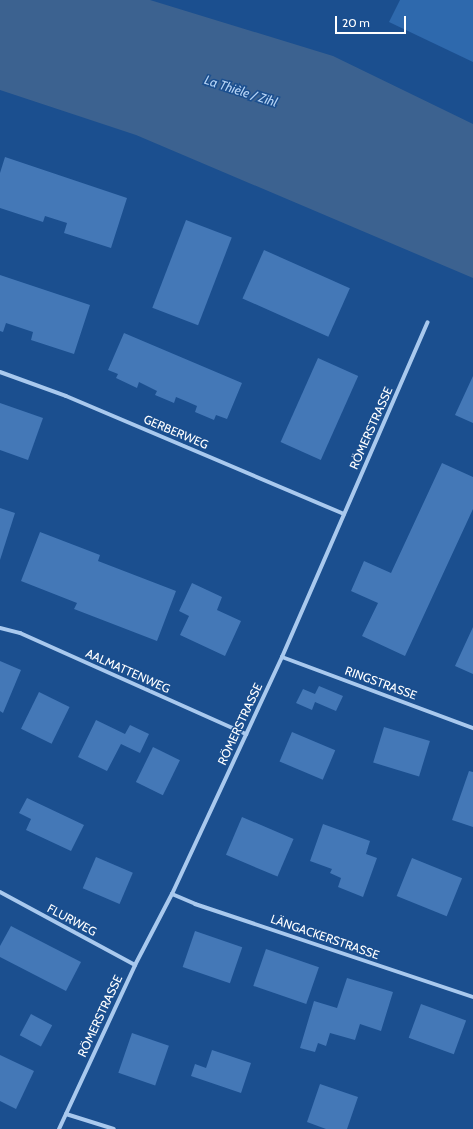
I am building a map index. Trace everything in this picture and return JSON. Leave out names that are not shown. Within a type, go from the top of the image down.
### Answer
[{"type":"street","name":"RÖMERSTRASSE","points":[[59,1129],[135,965],[172,894],[282,657],[428,322]]},
{"type":"street","name":"GERBERWEG","points":[[0,372],[66,396],[344,514]]},
{"type":"street","name":"AALMATTENWEG","points":[[0,628],[20,634],[246,734]]},
{"type":"street","name":"RINGSTRASSE","points":[[282,657],[473,728]]},
{"type":"street","name":"FLURWEG","points":[[0,892],[135,965]]},
{"type":"street","name":"LÄNGACKERSTRASSE","points":[[172,894],[202,906],[473,998]]},
{"type":"street","points":[[66,1114],[114,1129]]},
{"type":"shaded area","points":[[400,0],[473,0],[473,62],[389,22]]},
{"type":"water","name":"La Thièle / Zihl","points":[[0,0],[150,0],[333,56],[473,124],[473,278],[136,135],[0,90]]},
{"type":"building","points":[[5,157],[127,198],[111,248],[64,233],[67,223],[45,216],[43,222],[0,208],[0,173]]},
{"type":"building","points":[[186,220],[232,238],[198,325],[152,308]]},
{"type":"building","points":[[264,250],[350,288],[328,337],[242,298]]},
{"type":"building","points":[[0,275],[90,305],[74,354],[31,340],[33,332],[6,323],[3,332],[0,331]]},
{"type":"building","points":[[124,333],[242,383],[227,419],[216,415],[214,420],[195,412],[197,406],[188,402],[176,397],[174,403],[155,395],[157,391],[139,382],[137,388],[116,378],[118,374],[108,370]]},
{"type":"building","points":[[318,358],[358,376],[321,460],[281,442]]},
{"type":"building","points":[[473,376],[473,423],[455,415]]},
{"type":"building","points":[[0,403],[43,418],[28,460],[0,450]]},
{"type":"building","points":[[442,463],[473,477],[473,509],[405,656],[362,636],[378,603],[351,591],[364,561],[391,573]]},
{"type":"building","points":[[0,508],[15,513],[0,560]]},
{"type":"building","points":[[40,532],[100,555],[98,561],[176,591],[157,641],[74,609],[77,603],[21,581]]},
{"type":"building","points":[[192,583],[222,597],[217,610],[241,621],[225,656],[180,635],[189,616],[179,611]]},
{"type":"building","points":[[473,627],[473,674],[455,666]]},
{"type":"building","points":[[0,661],[21,670],[3,713],[0,711]]},
{"type":"building","points":[[319,686],[343,696],[336,711],[315,702],[312,710],[296,703],[303,689],[315,694]]},
{"type":"building","points":[[39,692],[70,707],[52,744],[21,729]]},
{"type":"building","points":[[96,720],[125,734],[130,725],[149,734],[140,753],[121,744],[107,771],[78,757]]},
{"type":"building","points":[[384,727],[430,741],[419,776],[373,762]]},
{"type":"building","points":[[292,732],[335,750],[323,780],[279,761]]},
{"type":"building","points":[[153,747],[180,760],[163,795],[136,782]]},
{"type":"building","points":[[469,771],[473,772],[473,827],[452,820]]},
{"type":"building","points":[[27,798],[84,825],[71,851],[26,830],[31,819],[19,813]]},
{"type":"building","points":[[242,817],[294,839],[278,877],[226,855]]},
{"type":"building","points":[[323,824],[370,841],[366,854],[377,858],[363,897],[338,887],[341,878],[330,873],[332,869],[310,861]]},
{"type":"building","points":[[96,857],[133,873],[120,904],[83,888]]},
{"type":"building","points":[[412,858],[462,878],[447,916],[397,896]]},
{"type":"building","points":[[11,926],[81,962],[66,991],[0,957],[0,946]]},
{"type":"building","points":[[195,931],[242,947],[230,983],[183,967]]},
{"type":"building","points":[[266,949],[319,967],[306,1004],[253,986]]},
{"type":"building","points":[[347,978],[393,992],[381,1031],[360,1024],[355,1040],[330,1033],[326,1046],[318,1043],[315,1052],[300,1048],[314,1001],[337,1008]]},
{"type":"building","points":[[421,1004],[466,1020],[454,1054],[409,1038]]},
{"type":"building","points":[[31,1014],[52,1025],[41,1046],[20,1035]]},
{"type":"building","points":[[132,1033],[169,1046],[155,1085],[118,1073]]},
{"type":"building","points":[[212,1050],[251,1063],[241,1093],[191,1076],[195,1064],[206,1068]]},
{"type":"building","points":[[0,1055],[34,1071],[16,1109],[0,1101]]},
{"type":"building","points":[[320,1084],[358,1097],[347,1129],[326,1129],[307,1122]]}]
